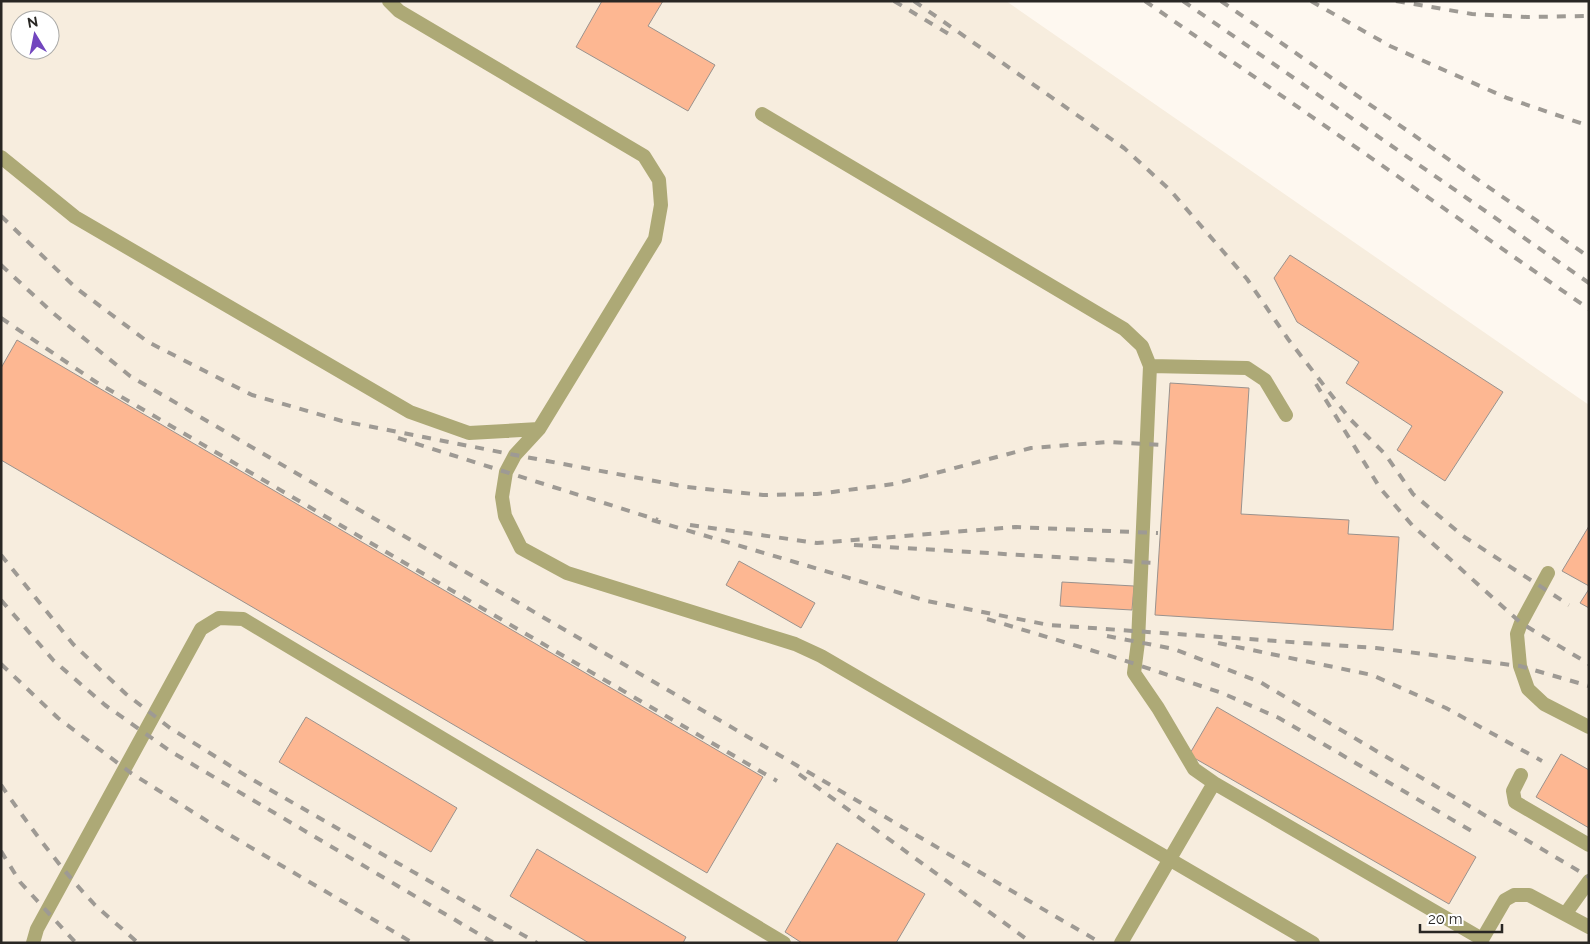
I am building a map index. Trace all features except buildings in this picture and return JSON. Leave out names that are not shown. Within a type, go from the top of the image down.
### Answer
[{"type":"lane","points":[[389,1],[399,10],[471,54],[644,156],[659,180],[661,206],[655,239],[539,429],[514,455],[506,472],[502,497],[505,516],[521,548],[567,572],[796,644],[830,661],[1313,943]]},
{"type":"lane","points":[[762,114],[1124,329],[1142,346],[1150,366],[1138,632],[1134,673],[1158,708],[1194,769],[1214,783],[1481,941],[1505,900],[1514,895],[1529,895],[1566,913],[1589,927]]},
{"type":"lane","points":[[1,157],[76,217],[410,412],[469,433],[539,429]]},
{"type":"lane","points":[[1150,366],[1247,368],[1265,380],[1286,415]]},
{"type":"lane","points":[[1548,573],[1517,634],[1520,666],[1528,689],[1544,704],[1589,727]]},
{"type":"lane","points":[[33,943],[37,929],[201,629],[219,618],[243,619],[784,943]]},
{"type":"lane","points":[[1521,775],[1513,791],[1515,802],[1589,845]]},
{"type":"lane","points":[[1120,943],[1214,783]]},
{"type":"lane","points":[[1566,913],[1589,881]]},
{"type":"shaded area","points":[[1,1],[1006,1],[1589,405],[1589,943],[1,943]]},
{"type":"railway","points":[[894,1],[952,36]]},
{"type":"railway","points":[[914,1],[1124,148],[1170,190],[1247,279],[1288,339],[1350,419],[1385,454],[1413,494],[1463,536],[1569,605]]},
{"type":"railway","points":[[1145,1],[1589,309]]},
{"type":"railway","points":[[1183,1],[1589,283]]},
{"type":"railway","points":[[1221,1],[1589,257]]},
{"type":"railway","points":[[1311,1],[1390,46],[1507,98],[1589,126]]},
{"type":"railway","points":[[1396,1],[1472,14],[1527,17],[1589,16]]},
{"type":"railway","points":[[1,216],[76,288],[148,342],[252,395],[342,421],[687,487],[763,495],[817,494],[894,484],[1031,448],[1108,442],[1162,445]]},
{"type":"railway","points":[[1,265],[53,313],[130,376],[1101,943]]},
{"type":"railway","points":[[1,318],[96,382],[777,781]]},
{"type":"railway","points":[[1316,384],[1380,488],[1412,525],[1521,623],[1589,664]]},
{"type":"railway","points":[[398,438],[658,520]]},
{"type":"railway","points":[[652,520],[927,601],[1049,625],[1376,648],[1520,666],[1589,686]]},
{"type":"railway","points":[[690,525],[817,543],[1015,527],[1158,533]]},
{"type":"railway","points":[[854,545],[1155,563]]},
{"type":"railway","points":[[1,555],[73,644],[126,694],[170,728],[248,777],[537,943]]},
{"type":"railway","points":[[1,600],[54,661],[105,705],[170,751],[494,943]]},
{"type":"railway","points":[[987,619],[1117,658],[1222,693],[1279,718],[1475,833]]},
{"type":"railway","points":[[1107,636],[1174,649],[1260,682],[1589,877]]},
{"type":"railway","points":[[1218,643],[1372,675],[1446,708],[1542,761]]},
{"type":"railway","points":[[1,664],[58,718],[131,773],[223,831],[413,943]]},
{"type":"railway","points":[[799,774],[1032,943]]},
{"type":"railway","points":[[1,785],[46,847],[82,891],[138,943]]},
{"type":"railway","points":[[1,851],[20,882],[76,943]]}]
